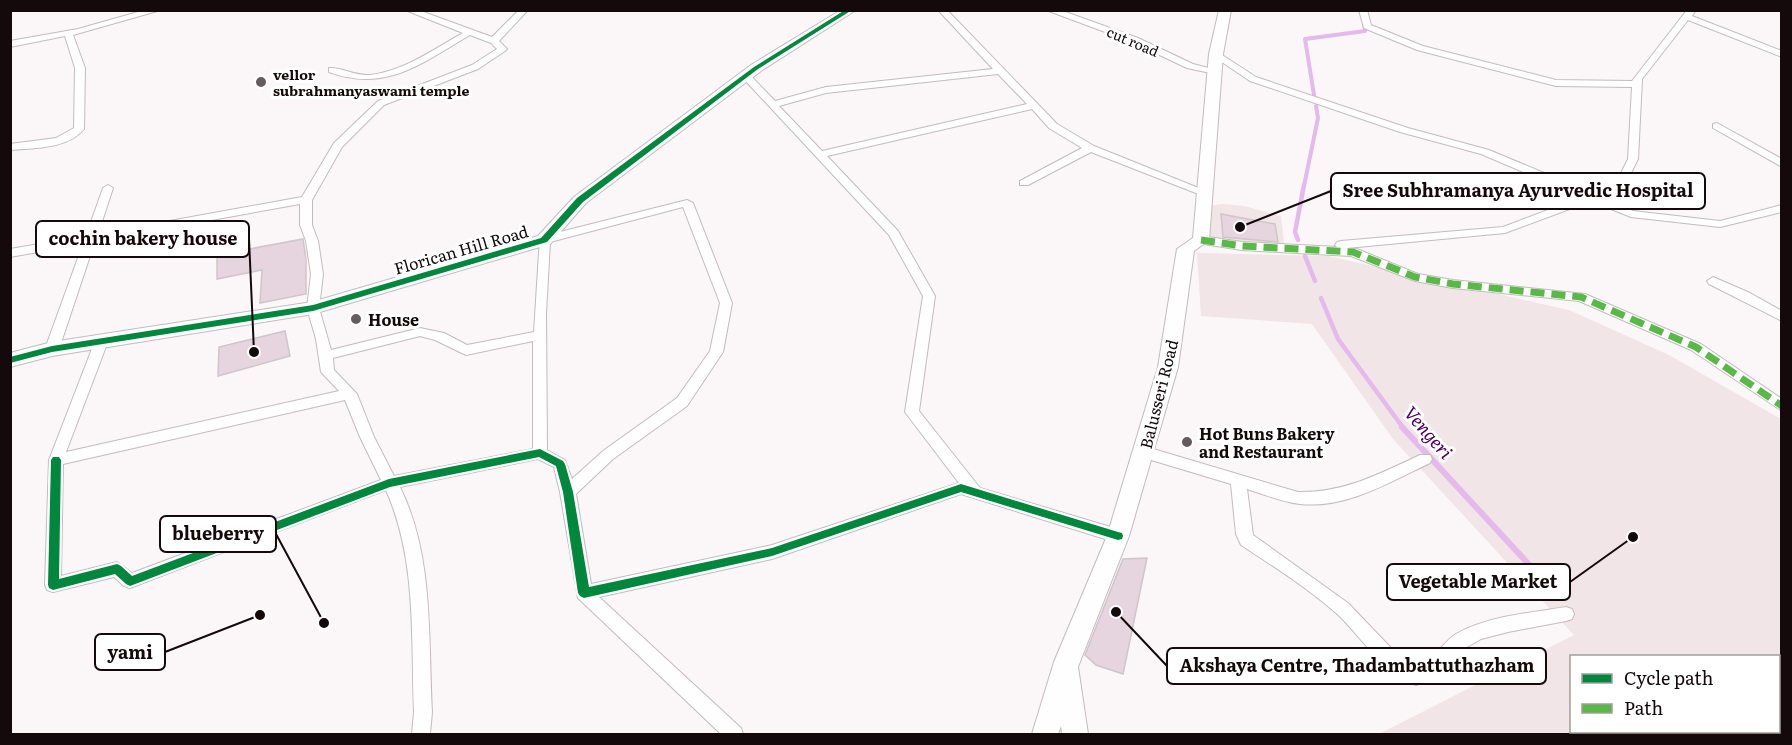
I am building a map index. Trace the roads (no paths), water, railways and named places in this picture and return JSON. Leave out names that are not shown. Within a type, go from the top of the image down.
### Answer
[{"type":"main road","name":"Florican Hill Road","points":[[10,360],[52,349],[100,344],[313,308],[544,240],[580,200],[746,76],[850,10]]},
{"type":"main road","points":[[1201,240],[1215,63],[1225,10]]},
{"type":"main road","name":"Balusseri Road","points":[[1045,735],[1067,662],[1118,536],[1168,367],[1186,249],[1201,240]]},
{"type":"main road","points":[[1067,662],[1075,735]]},
{"type":"street","points":[[10,44],[68,33],[157,10]]},
{"type":"street","points":[[409,10],[494,40],[502,49],[475,67],[381,103],[338,145],[306,200],[308,218],[306,225],[312,241],[317,274],[313,308],[323,339],[328,372],[345,386],[350,394],[402,509],[413,546],[423,712],[421,735]]},
{"type":"street","points":[[494,40],[524,10]]},
{"type":"street","points":[[942,10],[1053,126],[1090,148],[1204,193]]},
{"type":"street","name":"cut road","points":[[1050,10],[1135,40],[1190,66],[1215,63],[1252,79],[1404,130],[1485,152],[1631,214],[1720,224],[1782,208]]},
{"type":"street","points":[[1363,10],[1367,26],[1420,48],[1556,83],[1637,84]]},
{"type":"street","points":[[1304,248],[1505,230],[1619,187],[1634,159],[1637,79],[1662,44],[1690,14],[1782,54]]},
{"type":"street","points":[[332,70],[351,78],[364,80],[382,76],[470,32]]},
{"type":"street","points":[[10,147],[68,138],[80,129],[80,68],[68,33]]},
{"type":"street","points":[[774,104],[826,90],[999,71]]},
{"type":"street","points":[[746,76],[894,232],[929,296],[912,412],[975,492]]},
{"type":"street","points":[[822,154],[1033,106]]},
{"type":"street","points":[[1717,126],[1782,164]]},
{"type":"street","points":[[1024,183],[1090,148]]},
{"type":"street","points":[[52,349],[108,188]]},
{"type":"street","points":[[10,253],[306,200]]},
{"type":"street","points":[[540,453],[540,335],[544,240],[687,203],[726,303],[716,352],[682,402],[608,456],[568,492]]},
{"type":"street","points":[[1201,240],[1242,246],[1353,252],[1415,277],[1453,284],[1581,297],[1696,347],[1782,406]]},
{"type":"street","points":[[1713,281],[1746,296],[1782,317]]},
{"type":"street","points":[[324,356],[420,332],[439,336],[466,350],[540,335]]},
{"type":"street","points":[[100,344],[56,460],[53,585],[117,569],[130,581],[390,483],[540,453],[560,464],[568,492],[584,593],[734,735]]},
{"type":"street","points":[[56,460],[350,394]]},
{"type":"street","points":[[1143,452],[1299,498],[1321,500],[1347,495],[1425,459]]},
{"type":"street","points":[[1238,480],[1244,534],[1247,540],[1344,609],[1402,670],[1416,677],[1431,673],[1454,645],[1482,632],[1566,614]]},
{"type":"street","points":[[584,593],[772,552],[961,488],[1118,536]]},
{"type":"waterway","name":"Vengeri","points":[[1314,95],[1305,39],[1365,31],[1364,21]]},
{"type":"waterway","name":"Vengeri","points":[[1304,186],[1318,118],[1316,106]]},
{"type":"waterway","name":"Vengeri","points":[[1298,240],[1295,232],[1304,185]]},
{"type":"waterway","points":[[1305,256],[1315,281]]},
{"type":"waterway","name":"Vengeri","points":[[1321,298],[1338,339],[1404,429]]},
{"type":"waterway","name":"Vengeri","points":[[1402,427],[1535,571]]},
{"type":"place","name":"vellor subrahmanyaswami temple","points":[[261,82]]},
{"type":"place","name":"Sree Subhramanya Ayurvedic Hospital","points":[[1240,227]]},
{"type":"place","name":"House","points":[[356,319]]},
{"type":"place","name":"cochin bakery house","points":[[254,352]]},
{"type":"place","name":"Hot Buns Bakery and Restaurant","points":[[1187,442]]},
{"type":"place","name":"Vegetable Market","points":[[1633,537]]},
{"type":"place","name":"Akshaya Centre, Thadambattuthazham","points":[[1116,612]]},
{"type":"place","name":"yami","points":[[260,615]]},
{"type":"place","name":"blueberry","points":[[324,623]]}]
